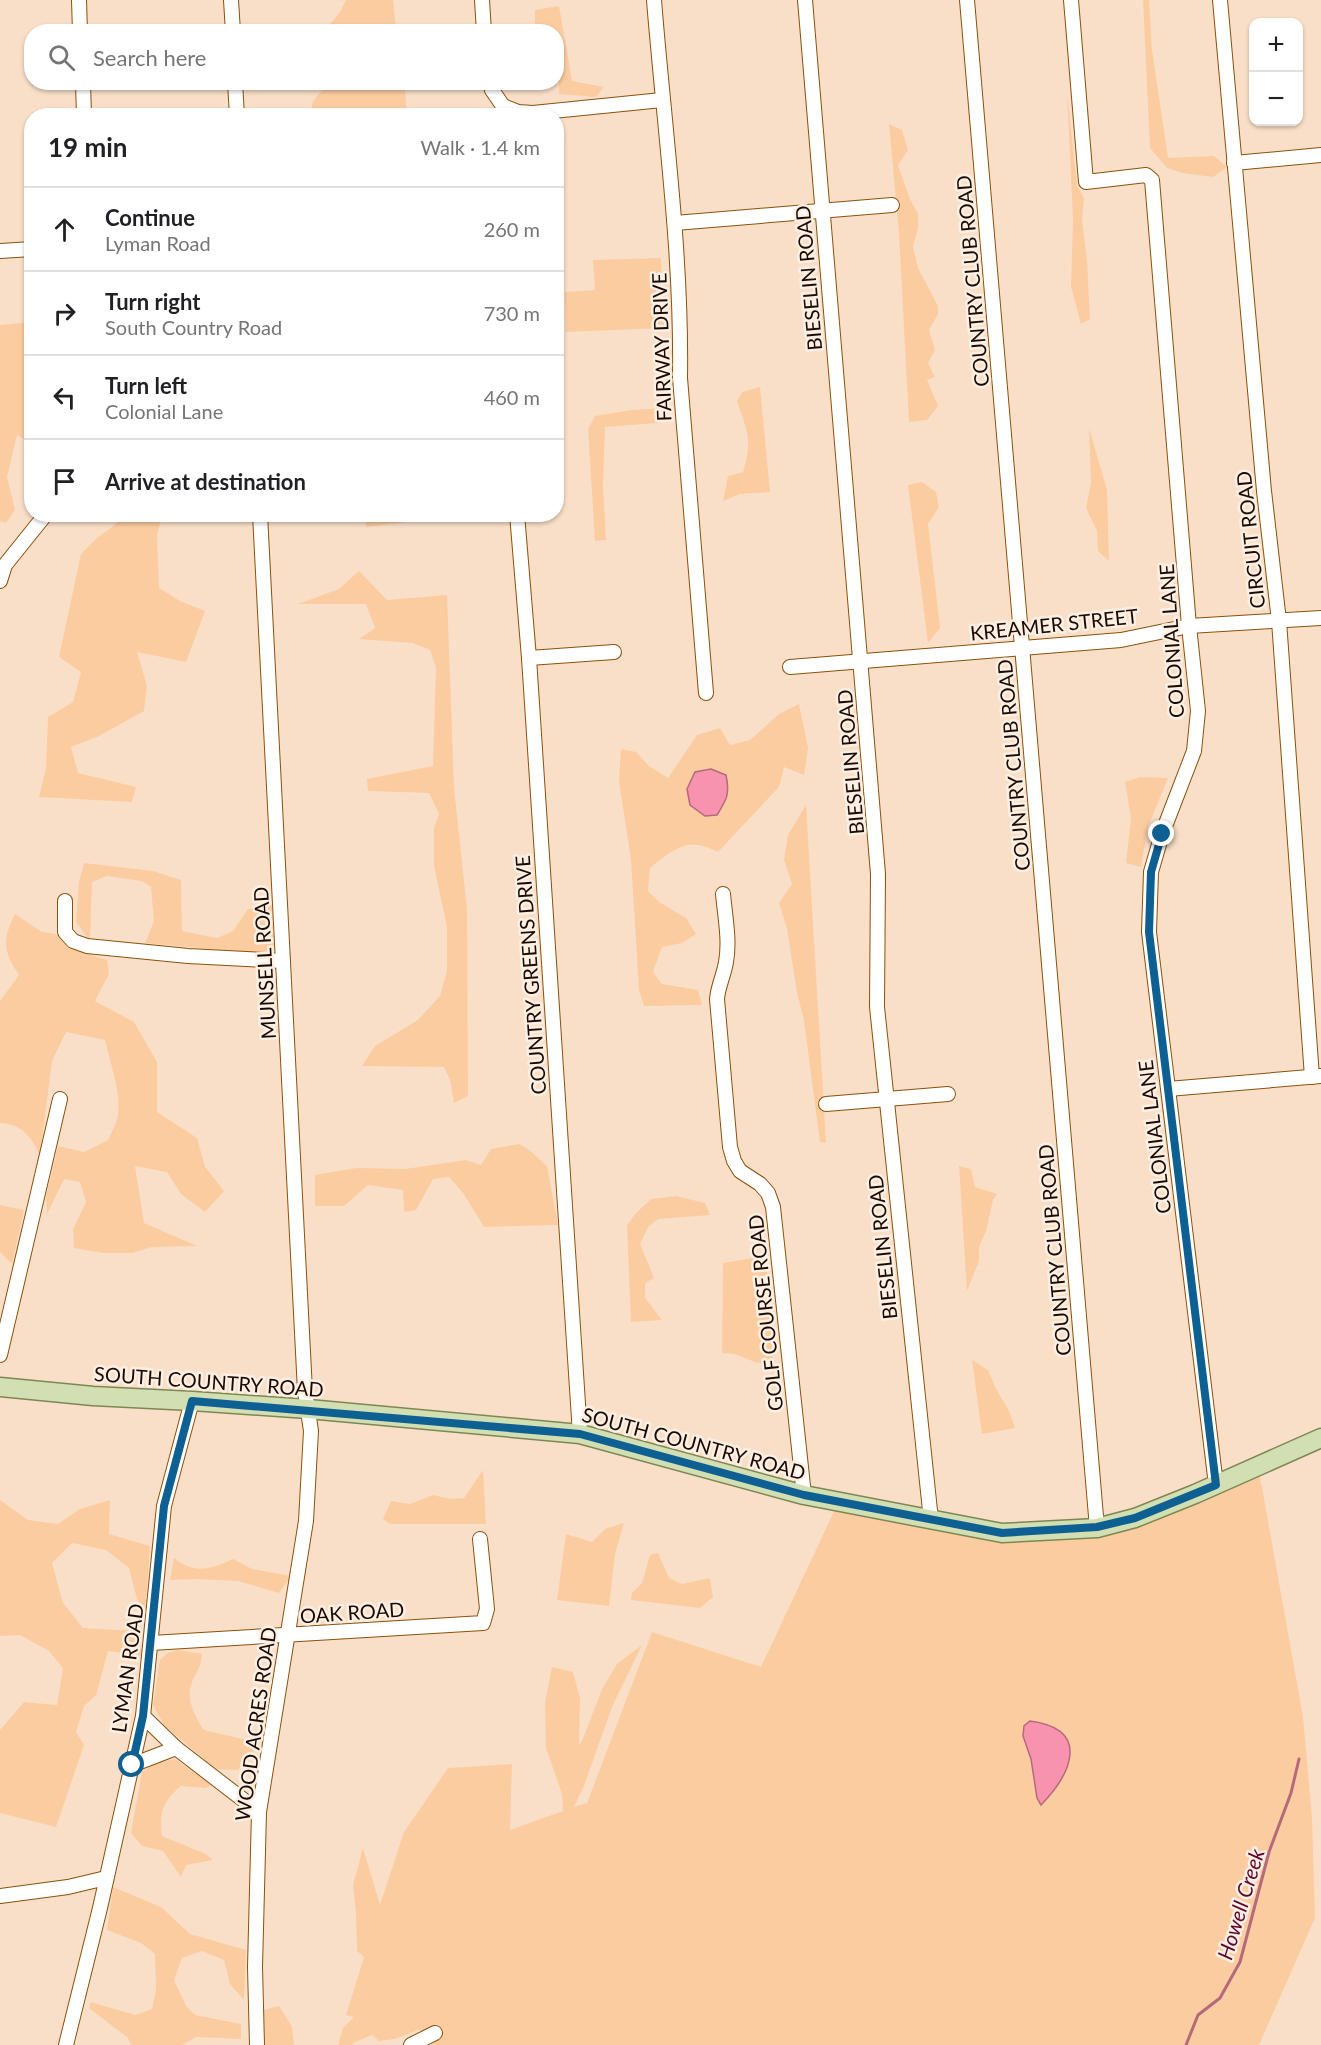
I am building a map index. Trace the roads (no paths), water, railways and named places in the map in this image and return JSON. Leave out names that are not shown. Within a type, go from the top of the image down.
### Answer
[{"type":"main road","name":"SOUTH COUNTRY ROAD","points":[[0,1387],[93,1396],[308,1409],[580,1434],[804,1495],[1002,1533],[1097,1527],[1135,1518],[1321,1438]]},
{"type":"street","points":[[79,0],[80,24]]},
{"type":"street","points":[[231,0],[232,24]]},
{"type":"street","points":[[482,0],[484,24]]},
{"type":"street","name":"FAIRWAY DRIVE","points":[[654,0],[675,223],[681,330],[680,378],[706,693]]},
{"type":"street","name":"BIESELIN ROAD","points":[[805,0],[878,874],[878,1007],[931,1520]]},
{"type":"street","name":"COUNTRY CLUB ROAD","points":[[967,0],[1097,1527]]},
{"type":"street","name":"COLONIAL LANE","points":[[1071,0],[1086,182],[1135,175],[1146,175],[1152,180],[1198,711],[1194,751],[1151,872],[1149,932],[1216,1485]]},
{"type":"street","name":"CIRCUIT ROAD","points":[[1220,0],[1264,491],[1279,621],[1316,1076]]},
{"type":"street","points":[[83,90],[84,108]]},
{"type":"street","points":[[235,90],[237,108]]},
{"type":"street","points":[[492,90],[500,108]]},
{"type":"street","points":[[564,110],[662,100]]},
{"type":"street","points":[[1234,163],[1321,155]]},
{"type":"street","points":[[675,223],[892,205]]},
{"type":"street","points":[[0,251],[24,250]]},
{"type":"street","points":[[0,581],[5,565],[40,522]]},
{"type":"street","name":"MUNSELL ROAD","points":[[260,522],[305,1391],[308,1409]]},
{"type":"street","name":"COUNTRY GREENS DRIVE","points":[[518,522],[529,658],[580,1434]]},
{"type":"street","name":"KREAMER STREET","points":[[790,667],[1121,640],[1189,626],[1321,618]]},
{"type":"street","points":[[529,658],[614,652]]},
{"type":"street","name":"GOLF COURSE ROAD","points":[[723,894],[727,948],[717,999],[730,1147],[740,1171],[760,1184],[768,1193],[773,1207],[804,1495]]},
{"type":"street","points":[[65,901],[65,932],[73,941],[87,946],[188,956],[283,961]]},
{"type":"street","points":[[1168,1089],[1316,1076]]},
{"type":"street","points":[[826,1104],[948,1094]]},
{"type":"street","points":[[0,1355],[60,1099]]},
{"type":"street","name":"LYMAN ROAD","points":[[66,2045],[143,1716],[164,1506],[192,1401]]},
{"type":"street","name":"WOOD ACRES ROAD","points":[[257,2045],[256,1900],[259,1812],[306,1521],[311,1431],[308,1409]]},
{"type":"street","name":"OAK ROAD","points":[[151,1643],[483,1623],[488,1609],[480,1539]]},
{"type":"street","points":[[143,1716],[176,1748],[259,1812]]},
{"type":"street","points":[[132,1765],[176,1748]]},
{"type":"street","points":[[0,1896],[68,1887],[106,1878]]},
{"type":"street","points":[[411,2045],[435,2033]]},
{"type":"waterway","name":"Howell Creek","points":[[1186,2045],[1198,2015],[1220,1998],[1240,1962],[1269,1852],[1291,1793],[1299,1759]]}]
